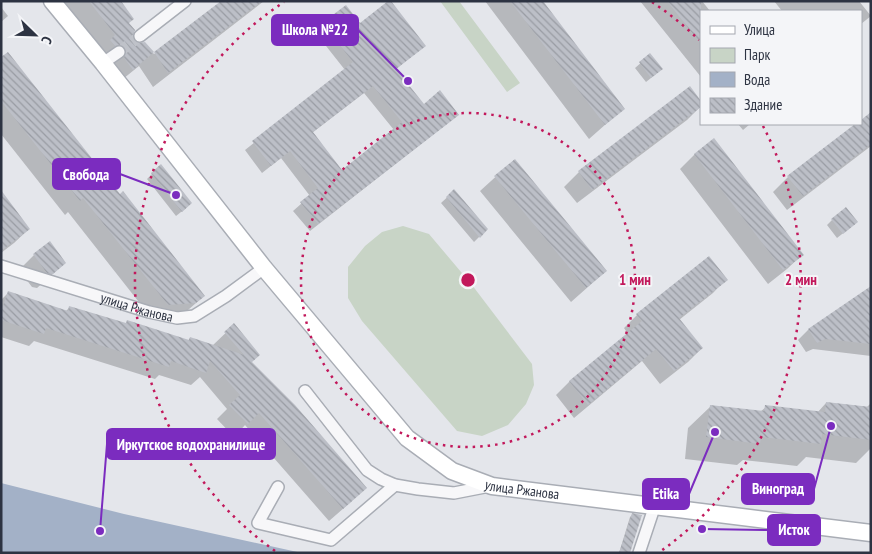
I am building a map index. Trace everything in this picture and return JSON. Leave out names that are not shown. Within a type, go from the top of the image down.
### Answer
[{"type":"street","name":"улица Ржанова","points":[[52,1],[104,64],[264,268],[407,438],[452,472],[492,486],[871,533]]},
{"type":"street","points":[[140,36],[185,1]]},
{"type":"street","points":[[104,64],[119,52]]},
{"type":"street","name":"улица Ржанова","points":[[1,266],[150,312],[177,318],[194,316],[226,296],[264,268]]},
{"type":"street","points":[[305,391],[368,470],[381,479],[395,485],[454,493],[492,486]]},
{"type":"street","points":[[278,487],[258,523],[331,540],[395,485]]},
{"type":"street","points":[[639,553],[655,505]]},
{"type":"green space","points":[[440,1],[459,1],[520,83],[507,92]]},
{"type":"green space","points":[[403,226],[429,234],[472,285],[532,364],[534,385],[526,404],[508,425],[482,436],[457,431],[362,321],[348,298],[348,267],[365,246],[382,232]]},
{"type":"water","points":[[1,483],[124,514],[302,553],[1,553]]},
{"type":"building","points":[[89,1],[121,1],[134,19],[129,23],[135,30],[134,40],[138,43],[145,42],[154,52],[133,70],[124,58],[125,48],[122,45],[115,46],[110,40],[115,35]]},
{"type":"building","points":[[221,1],[262,1],[168,73],[154,52]]},
{"type":"building","points":[[388,1],[391,1],[426,46],[396,69],[424,104],[440,90],[459,115],[318,224],[300,202],[318,188],[290,151],[271,166],[252,141],[353,62],[322,23],[346,5],[360,23]],"holes":[[[373,86],[402,122],[342,170],[313,132]]]},
{"type":"building","points":[[510,1],[543,1],[625,109],[605,125]]},
{"type":"building","points":[[667,1],[701,1],[700,43]]},
{"type":"building","points":[[8,52],[120,194],[123,191],[205,296],[196,303],[168,305],[83,198],[80,201],[1,101],[1,57]]},
{"type":"building","points":[[650,53],[663,69],[651,78],[639,62]]},
{"type":"building","points":[[690,86],[700,100],[700,108],[592,190],[578,171]]},
{"type":"building","points":[[871,112],[871,144],[803,196],[787,176],[854,125],[862,125],[862,119]]},
{"type":"building","points":[[714,138],[804,255],[783,270],[694,154]]},
{"type":"building","points":[[515,159],[607,271],[586,288],[494,176]]},
{"type":"building","points":[[161,164],[192,203],[182,212],[151,173]]},
{"type":"building","points":[[454,189],[488,229],[480,238],[446,197]]},
{"type":"building","points":[[1,190],[30,229],[1,251]]},
{"type":"building","points":[[846,207],[858,222],[843,234],[831,219]]},
{"type":"building","points":[[50,241],[66,263],[53,274],[47,273],[33,254]]},
{"type":"building","points":[[709,256],[728,280],[679,318],[703,348],[674,371],[656,349],[588,405],[569,381],[642,321],[636,314]]},
{"type":"building","points":[[871,286],[871,344],[825,339],[817,343],[808,329]]},
{"type":"building","points":[[8,291],[68,311],[69,306],[126,323],[127,320],[189,340],[190,337],[244,355],[224,332],[234,323],[260,355],[252,362],[295,405],[367,488],[343,509],[259,413],[248,424],[229,405],[240,395],[210,361],[206,373],[171,361],[169,367],[46,328],[44,334],[1,320],[1,312]]},
{"type":"building","points":[[826,402],[871,407],[871,440],[822,434],[821,444],[761,437],[760,444],[706,437],[710,405],[764,411],[765,405],[825,412]]},
{"type":"building","points":[[632,513],[642,515],[630,553],[619,553]]},
{"type":"tunnel","points":[[119,52],[140,36]]},
{"type":"place","name":"Школа №22","points":[[408,81]]},
{"type":"place","name":"Свобода","points":[[176,195]]},
{"type":"place","name":"Виноград","points":[[831,426]]},
{"type":"place","name":"Etika","points":[[715,432]]},
{"type":"place","name":"Исток","points":[[702,529]]},
{"type":"place","name":"Иркутское водохранилище","points":[[100,531]]}]
